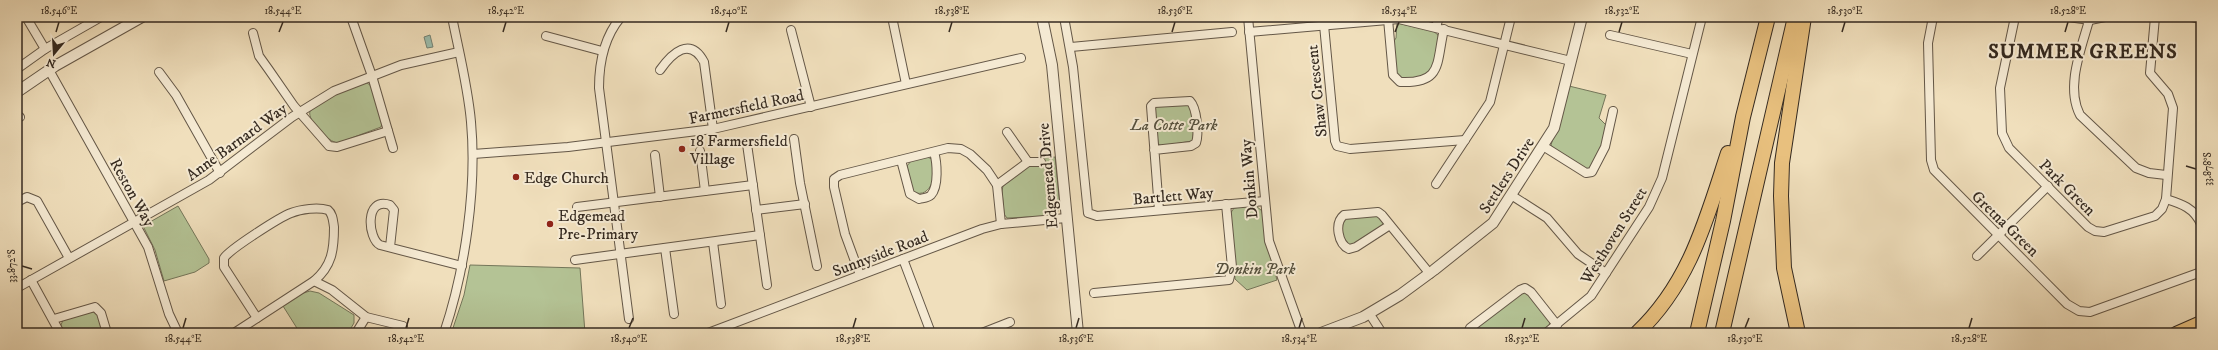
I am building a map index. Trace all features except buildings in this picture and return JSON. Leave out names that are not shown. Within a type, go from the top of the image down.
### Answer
[{"type":"highway","points":[[1697,333],[1723,220],[1743,117],[1768,17]]},
{"type":"highway","points":[[1722,333],[1795,17]]},
{"type":"highway","points":[[1798,333],[1784,268],[1781,196],[1782,163],[1804,17]]},
{"type":"highway","points":[[1637,333],[1666,300],[1687,267],[1695,251],[1731,144],[1743,117]]},
{"type":"main road","points":[[2176,333],[2201,322]]},
{"type":"street","points":[[26,17],[45,49]]},
{"type":"street","points":[[17,69],[45,49],[101,17]]},
{"type":"street","points":[[17,92],[49,70],[142,17]]},
{"type":"street","points":[[351,17],[372,76],[393,148]]},
{"type":"street","points":[[444,333],[457,291],[462,266],[473,154],[467,87],[452,17]]},
{"type":"street","points":[[621,17],[610,34],[602,51],[599,88],[612,202],[628,319]]},
{"type":"street","points":[[892,17],[906,84]]},
{"type":"street","name":"Edgemead Drive","points":[[1042,17],[1052,65],[1078,333]]},
{"type":"street","points":[[1064,17],[1071,48],[1232,32]]},
{"type":"street","name":"Donkin Way","points":[[1248,17],[1269,241],[1302,333]]},
{"type":"street","points":[[1388,18],[1393,75],[1400,82],[1425,80],[1433,74],[1440,28],[1439,17]]},
{"type":"street","points":[[1436,184],[1490,102],[1511,17]]},
{"type":"street","name":"Settlers Drive","points":[[1321,333],[1369,313],[1430,274],[1490,226],[1543,146],[1555,123],[1582,17]]},
{"type":"street","name":"Westhoven Street","points":[[1546,333],[1591,296],[1649,207],[1658,188],[1702,17]]},
{"type":"street","name":"Gretna Green","points":[[1933,17],[1928,43],[1931,160],[1934,170],[2067,304],[2075,309],[2090,312],[2201,272]]},
{"type":"street","name":"Park Green","points":[[2015,17],[2000,88],[2002,133],[2009,148],[2095,231],[2104,232],[2155,216],[2162,209],[2166,199]]},
{"type":"street","points":[[2068,17],[2105,17]]},
{"type":"street","points":[[2154,17],[2150,73],[2168,94],[2173,108],[2166,175],[2166,199],[2189,208],[2197,215],[2201,224]]},
{"type":"street","points":[[1249,32],[1388,18],[1400,19],[1571,61]]},
{"type":"street","points":[[2090,18],[2073,91],[2074,104],[2080,115],[2136,168],[2148,173],[2166,175]]},
{"type":"street","name":"Shaw Crescent","points":[[1324,25],[1335,141],[1337,146],[1350,149],[1465,140]]},
{"type":"street","points":[[791,30],[811,107]]},
{"type":"street","points":[[253,33],[260,56],[300,112],[326,143],[333,148],[388,131]]},
{"type":"street","points":[[1610,35],[1692,54]]},
{"type":"street","points":[[546,36],[602,51]]},
{"type":"street","name":"Bartlett Way","points":[[1071,48],[1087,210],[1090,214],[1097,216],[1265,201]]},
{"type":"street","points":[[660,70],[671,55],[680,50],[686,49],[694,51],[701,56],[704,62],[714,129]]},
{"type":"street","name":"Anne Barnard Way","points":[[17,288],[220,173],[300,112],[334,90],[401,65],[459,52]]},
{"type":"street","name":"Farmersfield Road","points":[[473,154],[606,143],[714,129],[1021,58]]},
{"type":"street","name":"Reston Way","points":[[49,70],[148,248],[169,314],[178,333]]},
{"type":"street","points":[[159,72],[176,95],[220,173]]},
{"type":"street","points":[[1154,150],[1191,146],[1196,143],[1197,138],[1193,106],[1190,101],[1164,101],[1152,104],[1151,108],[1154,150],[1159,210]]},
{"type":"street","points":[[1543,146],[1586,173],[1592,172],[1605,147],[1613,111]]},
{"type":"street","points":[[1007,132],[1028,162]]},
{"type":"street","points":[[794,139],[800,183],[817,266]]},
{"type":"street","points":[[747,144],[767,285]]},
{"type":"street","points":[[860,275],[845,234],[834,182],[840,174],[954,148],[970,154],[978,159],[997,186],[1001,224]]},
{"type":"street","points":[[700,151],[705,191]]},
{"type":"street","points":[[901,160],[910,194],[915,198],[928,197],[933,191],[937,169],[934,152]]},
{"type":"street","points":[[655,155],[660,196]]},
{"type":"street","points":[[997,186],[1028,162],[1041,162]]},
{"type":"street","points":[[577,207],[753,185]]},
{"type":"street","points":[[1977,256],[2048,186]]},
{"type":"street","points":[[1511,195],[1547,218],[1578,254],[1606,273]]},
{"type":"street","points":[[17,202],[27,197],[37,201],[69,258]]},
{"type":"street","points":[[390,247],[394,210],[387,204],[380,204],[375,207],[371,214],[374,240],[380,245],[462,266]]},
{"type":"street","points":[[756,210],[805,204]]},
{"type":"street","points":[[1094,293],[1229,280],[1232,275],[1232,267],[1226,204]]},
{"type":"street","points":[[234,333],[314,281],[327,268],[334,247],[332,216],[328,210],[321,208],[298,211],[283,216],[224,258],[224,267],[257,318]]},
{"type":"street","points":[[1390,226],[1356,248],[1346,248],[1340,241],[1339,223],[1344,215],[1376,212],[1382,215],[1430,274]]},
{"type":"street","name":"Sunnyside Road","points":[[708,333],[982,229],[1001,224],[1066,218]]},
{"type":"street","points":[[575,260],[760,235]]},
{"type":"street","points":[[713,242],[721,304]]},
{"type":"street","points":[[665,248],[674,314]]},
{"type":"street","points":[[903,259],[931,333]]},
{"type":"street","points":[[30,280],[54,319],[57,332]]},
{"type":"street","points":[[314,281],[332,290],[366,317],[403,326]]},
{"type":"street","points":[[1468,333],[1470,328],[1525,288],[1531,292],[1557,325]]},
{"type":"street","points":[[54,319],[95,307],[101,313],[107,333]]},
{"type":"street","points":[[1369,313],[1382,333]]},
{"type":"street","points":[[356,333],[366,317]]},
{"type":"street","points":[[982,333],[1010,322]]},
{"type":"green space","points":[[1397,23],[1433,31],[1438,35],[1439,41],[1431,72],[1428,77],[1401,80],[1396,77],[1392,44],[1396,38]]},
{"type":"green space","points":[[366,82],[371,86],[382,123],[381,127],[338,143],[334,142],[324,135],[315,125],[310,115],[310,111],[335,94]]},
{"type":"green space","points":[[1569,86],[1606,95],[1599,118],[1607,126],[1602,147],[1592,167],[1587,169],[1551,145]]},
{"type":"green space","name":"La Cotte Park","points":[[1188,104],[1192,112],[1194,122],[1194,137],[1192,141],[1162,146],[1158,144],[1155,109],[1157,106]]},
{"type":"green space","points":[[927,157],[932,159],[934,164],[934,177],[932,183],[925,192],[913,192],[907,166],[911,161]]},
{"type":"green space","points":[[1055,157],[1060,206],[1057,213],[1051,216],[1007,218],[1004,214],[1003,186],[1029,166],[1043,164],[1042,158]]},
{"type":"green space","name":"Donkin Park","points":[[1255,205],[1262,211],[1266,240],[1277,280],[1247,290],[1235,279],[1230,214],[1234,208]]},
{"type":"green space","points":[[178,206],[209,259],[209,263],[195,272],[164,281],[155,250],[143,226]]},
{"type":"green space","points":[[1377,215],[1383,222],[1383,225],[1353,245],[1347,244],[1341,232],[1344,218]]},
{"type":"green space","points":[[470,265],[580,268],[585,333],[458,333],[453,328],[464,295]]},
{"type":"green space","points":[[310,291],[319,293],[354,315],[354,323],[348,333],[300,333],[283,306],[300,294]]},
{"type":"green space","points":[[1521,292],[1527,292],[1550,321],[1549,326],[1541,333],[1471,333]]},
{"type":"green space","points":[[94,311],[98,314],[104,333],[63,333],[61,325],[63,320]]},
{"type":"shaded area","points":[[430,35],[433,47],[427,48],[424,37]]},
{"type":"place","name":"18 Farmersfield Village","points":[[682,149]]},
{"type":"place","name":"Edge Church","points":[[516,177]]},
{"type":"place","name":"Edgemead Pre-Primary","points":[[550,224]]},
{"type":"district","name":"SUMMER GREENS","points":[[2083,51]]}]
